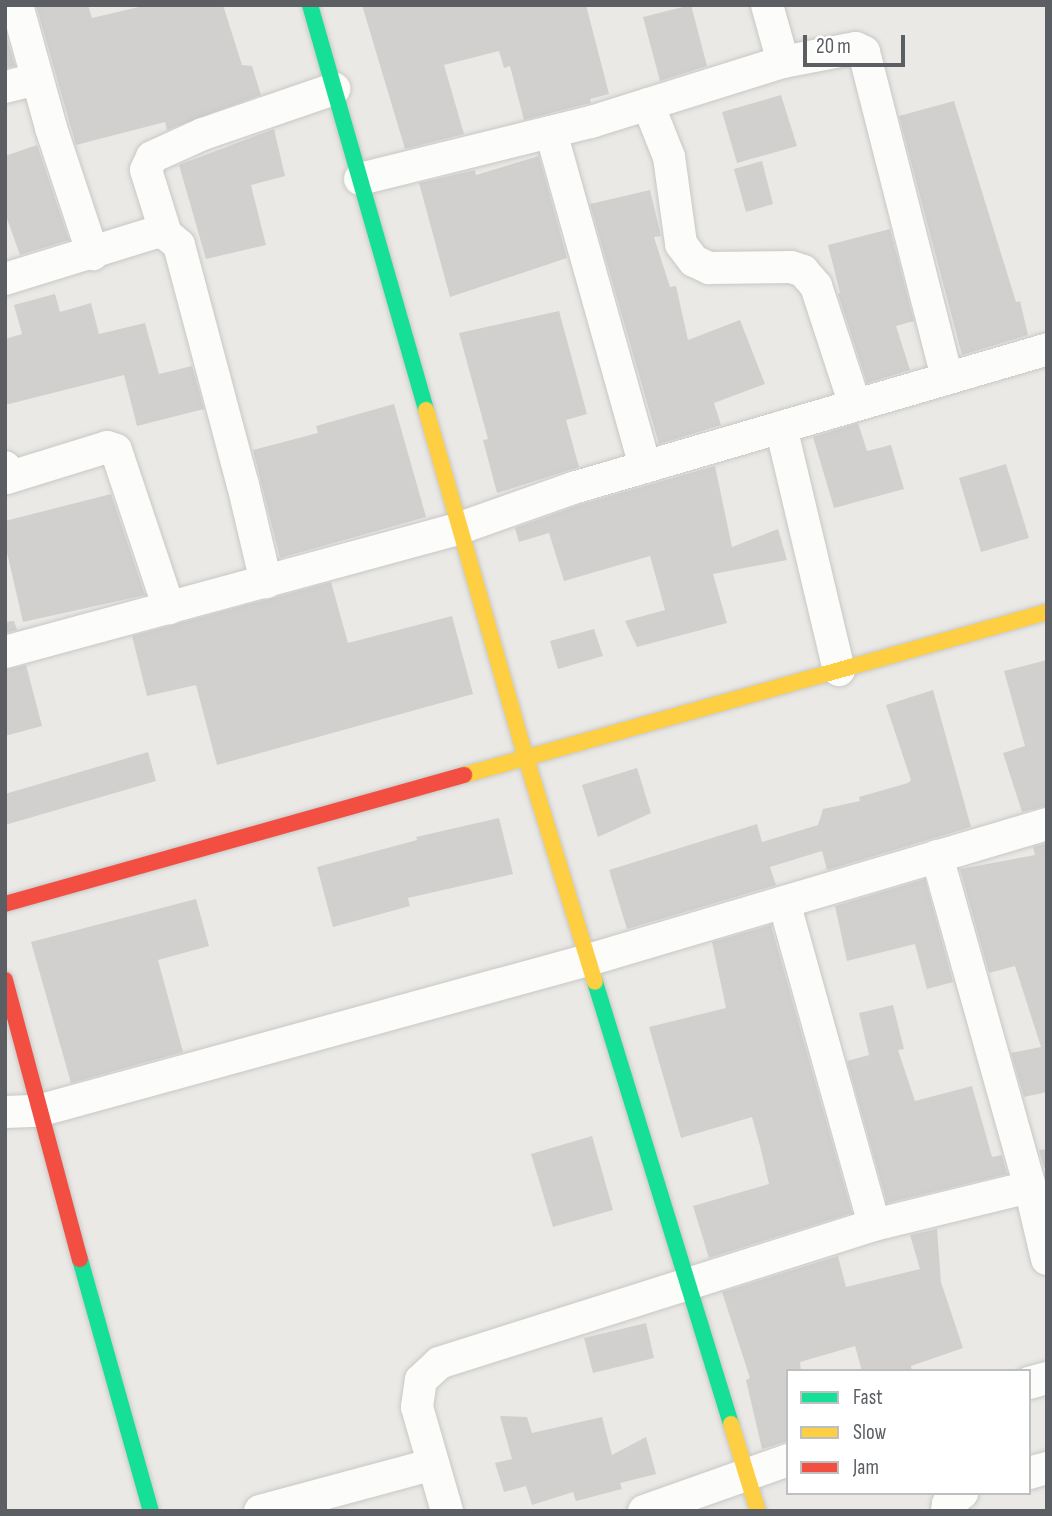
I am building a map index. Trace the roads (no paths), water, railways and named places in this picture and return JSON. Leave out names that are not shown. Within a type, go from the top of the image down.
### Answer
[{"type":"main road","points":[[310,5],[526,758],[686,1286],[758,1511]]},
{"type":"main road","points":[[5,904],[1047,612]]},
{"type":"main road","points":[[5,980],[38,1111],[151,1511]]},
{"type":"street","points":[[17,5],[37,79],[93,254]]},
{"type":"street","points":[[767,5],[783,62]]},
{"type":"street","points":[[360,178],[551,132],[783,62],[856,48],[863,52],[947,378]]},
{"type":"street","points":[[5,87],[37,79]]},
{"type":"street","points":[[166,234],[146,170],[152,157],[203,134],[334,89]]},
{"type":"street","points":[[648,104],[669,157],[681,244],[694,261],[709,268],[791,267],[803,271],[816,286],[855,405]]},
{"type":"street","points":[[551,132],[645,467]]},
{"type":"street","points":[[5,279],[158,232],[166,234],[179,245],[266,582]]},
{"type":"street","points":[[5,652],[460,528],[645,467],[1047,349]]},
{"type":"street","points":[[781,427],[839,670]]},
{"type":"street","points":[[6,475],[107,447],[116,450],[169,608]]},
{"type":"street","points":[[5,1112],[38,1111],[588,960],[1047,824]]},
{"type":"street","points":[[937,856],[1030,1187],[1047,1259]]},
{"type":"street","points":[[784,902],[874,1224]]},
{"type":"street","points":[[447,1511],[431,1465],[417,1407],[421,1380],[439,1363],[874,1224],[1030,1187]]},
{"type":"street","points":[[644,1511],[786,1461]]},
{"type":"street","points":[[260,1511],[431,1465]]},
{"type":"street","points":[[947,1511],[948,1504],[959,1495]]}]
